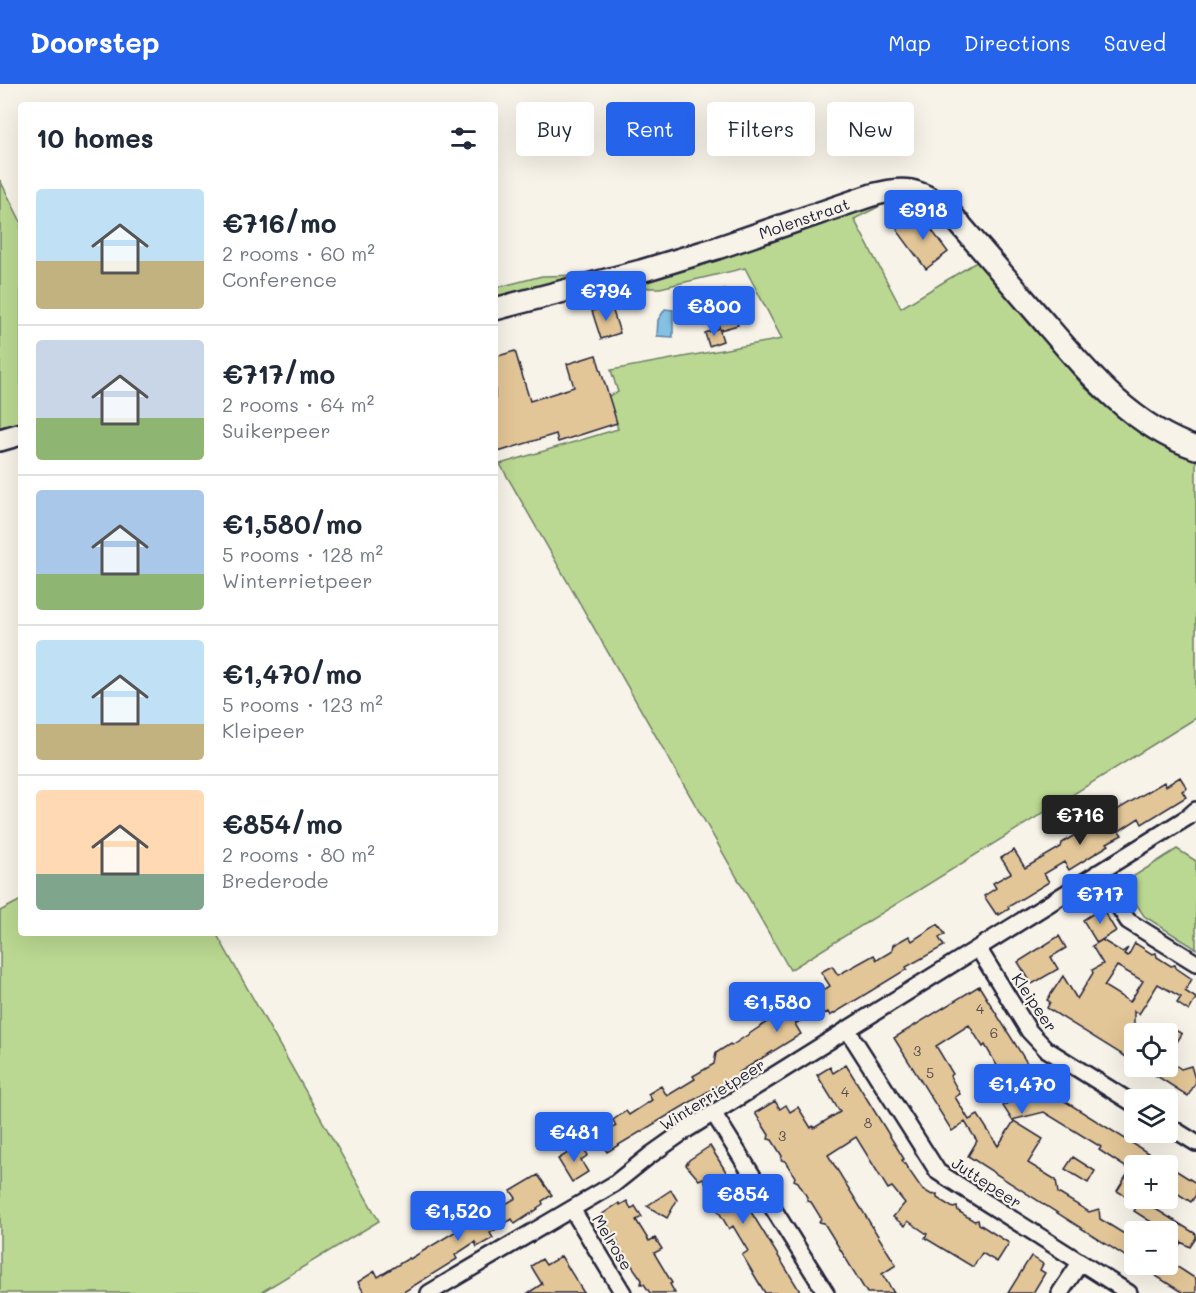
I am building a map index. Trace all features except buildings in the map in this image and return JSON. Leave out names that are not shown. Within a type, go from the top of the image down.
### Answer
[{"type":"street","name":"Molenstraat","points":[[498,308],[630,274],[717,248],[872,195],[895,189],[922,193],[945,207],[1100,386],[1139,418],[1184,444],[1196,448]]},
{"type":"street","points":[[0,440],[18,435]]},
{"type":"street","name":"Winterrietpeer","points":[[438,1291],[614,1184],[649,1155],[1196,810]]},
{"type":"street","points":[[1097,873],[1128,921],[1196,963]]},
{"type":"street","name":"Kleipeer","points":[[978,948],[1029,1031],[1046,1049],[1124,1098]]},
{"type":"street","name":"Juttepeer","points":[[847,1029],[938,1172],[1129,1293]]},
{"type":"street","points":[[714,1114],[826,1293]]},
{"type":"street","points":[[1178,1132],[1196,1143]]},
{"type":"street","name":"Melrose","points":[[572,1209],[623,1293]]},
{"type":"street","points":[[1060,1293],[1080,1263]]},
{"type":"green space","points":[[0,180],[18,216],[18,427],[0,431]]},
{"type":"green space","points":[[880,206],[854,219],[901,308],[978,261],[1085,388],[1113,411],[1160,443],[1196,460],[1196,718],[790,970],[500,464],[618,429],[608,396],[618,392],[611,370],[782,339],[745,268],[660,288],[640,285],[639,280],[865,207]]},
{"type":"green space","points":[[584,275],[498,299],[498,287],[542,276]]},
{"type":"green space","points":[[1177,849],[1196,861],[1196,949],[1144,916],[1123,883]]},
{"type":"green space","points":[[18,902],[18,936],[218,936],[379,1221],[260,1293],[0,1293],[0,911]]},
{"type":"water","points":[[665,309],[673,310],[673,337],[657,336],[658,320]]}]
